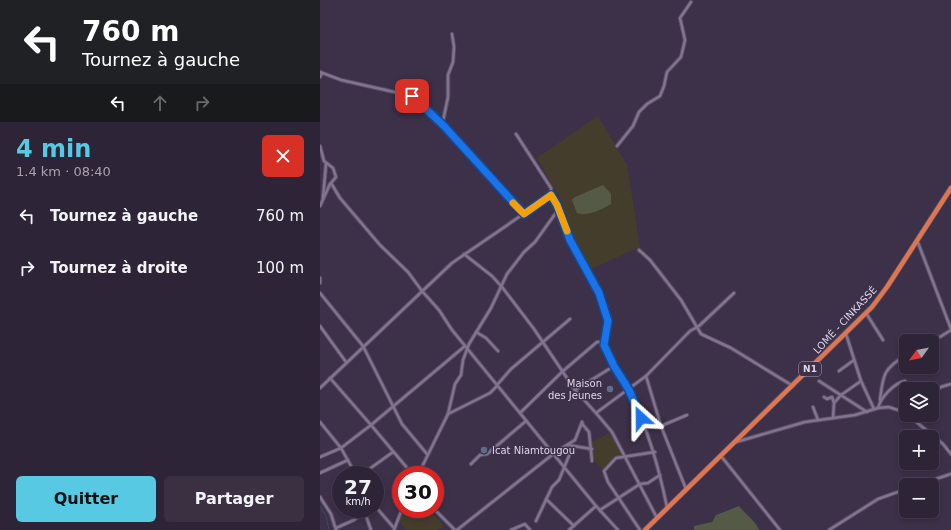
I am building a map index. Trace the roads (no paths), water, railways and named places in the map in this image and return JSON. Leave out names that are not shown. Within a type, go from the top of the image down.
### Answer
[{"type":"highway","name":"LOMÉ - CINKASSÉ","points":[[645,530],[866,313],[887,287],[951,188]]},
{"type":"street","points":[[617,146],[633,126],[639,112],[647,104],[660,96],[667,72],[681,57],[685,40],[680,18],[691,2]]},
{"type":"street","points":[[444,126],[443,121],[449,87],[448,75],[453,62],[454,47],[452,34]]},
{"type":"street","points":[[320,77],[321,72],[341,80],[412,96],[444,126],[524,214]]},
{"type":"street","points":[[516,134],[551,188],[551,195],[557,205],[570,240],[599,293],[608,321],[604,345],[614,366],[629,390],[655,452],[668,508]]},
{"type":"street","points":[[320,146],[326,164],[323,198]]},
{"type":"street","points":[[326,164],[333,168],[336,177],[331,183],[340,198],[380,245],[408,272],[497,386],[596,506],[618,530]]},
{"type":"street","points":[[320,206],[330,184]]},
{"type":"street","points":[[320,388],[452,263],[551,195]]},
{"type":"street","points":[[320,456],[341,448],[466,347],[502,287],[507,274],[524,252],[535,242],[558,210]]},
{"type":"street","points":[[917,239],[951,329],[939,337]]},
{"type":"street","points":[[639,250],[650,260],[681,300],[702,335],[731,348],[793,386]]},
{"type":"street","points":[[464,254],[492,276],[502,287],[543,342],[575,390],[612,432],[657,518]]},
{"type":"street","points":[[320,278],[320,283]]},
{"type":"street","points":[[320,293],[363,346],[402,424],[427,454]]},
{"type":"street","points":[[596,413],[646,376],[690,331],[716,311],[734,293]]},
{"type":"street","points":[[866,313],[883,340]]},
{"type":"street","points":[[448,414],[490,393],[511,369],[570,319]]},
{"type":"street","points":[[320,326],[346,362]]},
{"type":"street","points":[[476,332],[486,338],[498,351]]},
{"type":"street","points":[[846,334],[861,381],[874,409]]},
{"type":"street","points":[[520,413],[563,371],[597,342],[605,342]]},
{"type":"street","points":[[422,466],[448,414],[455,384],[461,375],[466,347]]},
{"type":"street","points":[[878,408],[883,377],[893,363],[899,359]]},
{"type":"street","points":[[839,371],[854,360]]},
{"type":"street","points":[[575,390],[614,366]]},
{"type":"street","points":[[646,376],[661,426],[686,490]]},
{"type":"street","points":[[330,378],[405,466]]},
{"type":"street","points":[[819,381],[868,412]]},
{"type":"street","points":[[834,403],[841,395],[861,381]]},
{"type":"street","points":[[880,400],[898,382],[905,381]]},
{"type":"street","points":[[939,389],[951,384]]},
{"type":"street","points":[[824,397],[827,399],[832,397],[834,403],[834,418]]},
{"type":"street","points":[[813,407],[818,420]]},
{"type":"street","points":[[735,442],[818,420],[868,412],[878,408],[889,407],[899,411]]},
{"type":"street","points":[[661,426],[687,415]]},
{"type":"street","points":[[471,464],[480,455],[487,454],[526,421]]},
{"type":"street","points":[[320,422],[341,448],[351,466]]},
{"type":"street","points":[[443,518],[456,530],[553,453],[575,440],[582,422],[589,432],[592,449],[592,461]]},
{"type":"street","points":[[917,422],[943,444],[951,454]]},
{"type":"street","points":[[567,445],[592,449]]},
{"type":"street","points":[[536,520],[540,515],[552,487],[559,480],[573,446]]},
{"type":"street","points":[[374,466],[393,452]]},
{"type":"street","points":[[640,530],[608,482],[604,471],[616,458],[625,455],[655,452]]},
{"type":"street","points":[[720,456],[780,530]]},
{"type":"street","points":[[320,472],[348,460]]},
{"type":"street","points":[[939,478],[951,474]]},
{"type":"street","points":[[600,510],[660,475]]},
{"type":"street","points":[[829,530],[878,499],[899,492]]},
{"type":"street","points":[[320,497],[331,514],[336,529],[357,518]]},
{"type":"street","points":[[546,499],[574,526]]},
{"type":"street","points":[[569,530],[596,506]]},
{"type":"street","points":[[384,517],[394,529],[398,518]]},
{"type":"street","points":[[367,518],[371,530]]},
{"type":"street","points":[[511,530],[525,524],[530,530]]},
{"type":"waterway","points":[[320,506],[326,516],[329,530]]},
{"type":"place","name":"Maison des Jeunes","points":[[610,389]]},
{"type":"place","name":"Icat Niamtougou","points":[[484,450]]}]
